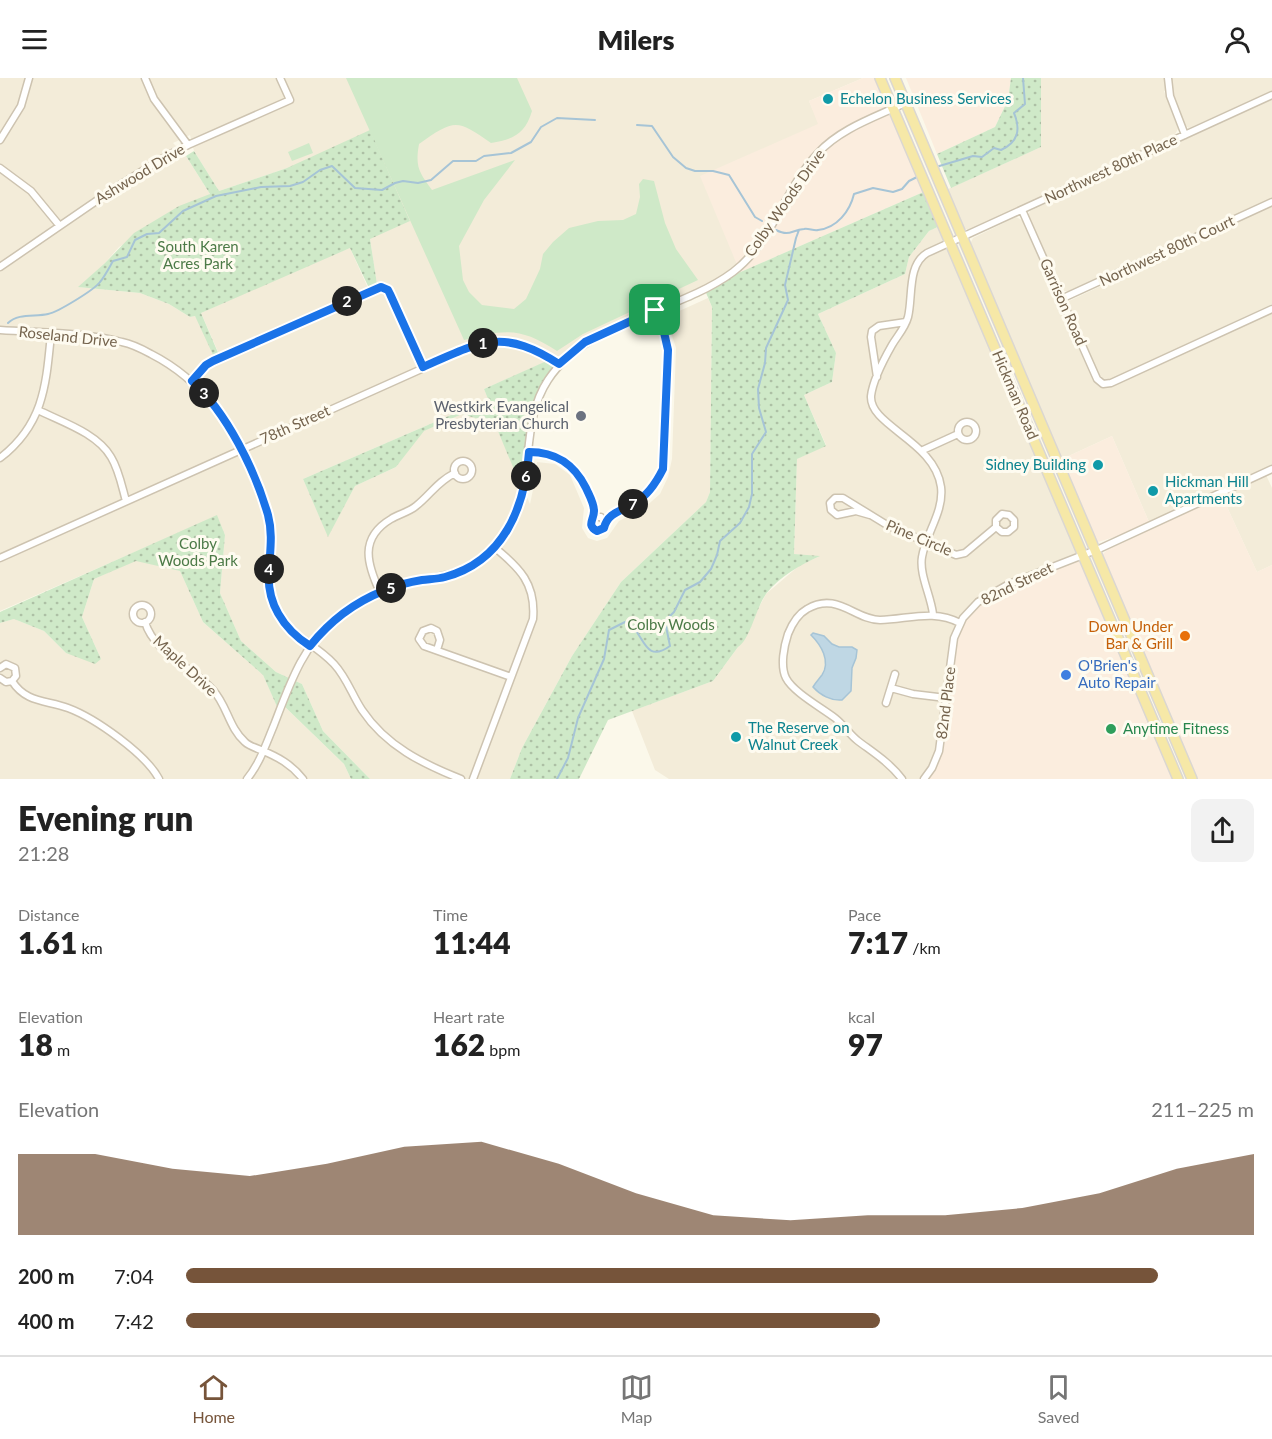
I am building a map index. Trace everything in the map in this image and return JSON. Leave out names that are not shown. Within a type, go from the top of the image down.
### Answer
[{"type":"main road","name":"Hickman Road","points":[[880,78],[1178,779]]},
{"type":"main road","name":"Hickman Road","points":[[895,78],[1192,779]]},
{"type":"street","points":[[0,140],[21,106],[29,78]]},
{"type":"street","points":[[145,78],[154,99],[188,145]]},
{"type":"street","name":"Ashwood Drive","points":[[0,267],[140,172],[188,145],[290,100],[280,78]]},
{"type":"street","points":[[1168,78],[1170,96],[1185,135]]},
{"type":"street","name":"Northwest 80th Place","points":[[906,322],[916,263],[927,253],[1272,95]]},
{"type":"street","name":"Colby Woods Drive","points":[[247,779],[264,751],[303,655],[336,618],[380,592],[462,571],[481,559],[505,535],[516,515],[523,491],[535,412],[542,392],[559,364],[585,342],[722,279],[754,252],[799,177],[827,143],[852,128],[905,103]]},
{"type":"street","points":[[0,168],[31,191],[59,225]]},
{"type":"street","name":"Northwest 80th Court","points":[[1061,299],[1272,202]]},
{"type":"street","name":"Garrison Road","points":[[1022,210],[1097,379],[1103,384],[1111,383],[1272,309]]},
{"type":"street","points":[[192,381],[206,365],[213,361],[375,289],[384,288],[390,294],[423,367]]},
{"type":"street","points":[[529,452],[555,456],[568,462],[575,470],[590,498],[594,511],[591,526],[597,531],[604,528],[605,522],[613,513],[637,502],[658,480],[663,469],[668,350],[663,328],[655,310]]},
{"type":"street","points":[[906,322],[877,378],[871,397],[875,412],[922,450],[937,472],[941,485],[942,500],[922,555],[922,572],[933,614]]},
{"type":"street","points":[[877,378],[872,331],[879,326],[906,322]]},
{"type":"street","name":"Roseland Drive","points":[[0,330],[101,338],[132,345],[165,361],[192,381],[226,420],[241,449],[268,515],[271,543],[268,570],[270,595],[284,622],[310,646],[333,662],[344,675],[354,697],[368,718],[403,751],[428,766],[461,779]]},
{"type":"street","points":[[0,458],[24,434],[38,410],[46,384],[51,334]]},
{"type":"street","name":"78th Street","points":[[0,558],[475,345],[492,341],[509,341],[526,345],[559,364]]},
{"type":"street","points":[[38,410],[87,435],[105,448],[117,469],[126,501]]},
{"type":"street","points":[[922,450],[958,434]]},
{"type":"street","name":"82nd Street","points":[[960,623],[970,609],[987,595],[1095,550],[1272,469]]},
{"type":"street","points":[[380,592],[368,561],[369,549],[375,533],[392,518],[415,507],[438,483],[455,473]]},
{"type":"street","name":"Pine Circle","points":[[870,515],[856,511],[837,514],[831,510],[830,503],[839,497],[870,515],[887,525],[952,554],[961,555],[996,527]]},
{"type":"street","points":[[592,519],[600,516],[605,522]]},
{"type":"street","points":[[473,779],[531,625],[533,600],[526,578],[511,560],[494,547]]},
{"type":"street","points":[[902,779],[888,762],[856,739],[838,720],[792,686],[785,676],[783,665],[788,635],[796,618],[803,611],[826,603],[841,606],[878,620],[933,614],[960,623]]},
{"type":"street","name":"Maple Drive","points":[[145,622],[154,642],[199,676],[213,690],[234,728],[246,743],[285,761],[303,779]]},
{"type":"street","name":"82nd Place","points":[[924,779],[932,768],[939,751],[952,649],[960,623]]},
{"type":"street","points":[[436,650],[511,677]]},
{"type":"street","points":[[0,668],[10,664],[15,668],[16,676],[12,681],[6,682],[0,678]]},
{"type":"street","points":[[886,703],[895,674]]},
{"type":"street","points":[[12,681],[26,697],[68,709],[91,720],[145,759],[159,779]]},
{"type":"street","points":[[891,687],[920,695],[946,698]]},
{"type":"shaded area","points":[[0,78],[863,78],[809,101],[819,124],[738,267],[722,279],[575,349],[484,389],[488,399],[303,479],[328,536],[355,486],[396,467],[423,431],[462,414],[495,424],[530,504],[537,462],[555,464],[570,475],[584,508],[582,528],[588,538],[597,541],[607,538],[619,521],[644,508],[660,494],[668,477],[672,459],[676,348],[666,317],[708,298],[712,307],[710,492],[706,502],[621,582],[572,656],[522,748],[510,779],[370,779],[323,731],[302,684],[276,672],[241,641],[220,593],[225,535],[217,516],[0,611]],"holes":[[[190,135],[194,151],[219,191],[287,168],[370,239],[377,284],[368,288],[350,248],[307,265],[201,313],[219,354],[195,316],[190,317],[169,304],[140,293],[79,287],[119,247],[210,194],[186,156],[173,143]]]},
{"type":"shaded area","points":[[863,78],[880,78],[928,190],[704,288],[738,267],[700,176],[818,124],[809,101]]},
{"type":"shaded area","points":[[906,78],[1011,78],[1008,100],[995,127],[937,154]]},
{"type":"shaded area","points":[[1041,78],[1272,78],[1272,91],[1189,128],[1184,125],[1171,87],[1164,91],[1178,129],[1174,136],[981,225],[968,230],[963,228],[946,190],[1041,147]]},
{"type":"shaded area","points":[[1272,99],[1272,198],[1069,291],[1062,291],[1028,216],[1030,211]]},
{"type":"shaded area","points":[[1272,206],[1272,304],[1107,381],[1101,379],[1068,305],[1069,301]]},
{"type":"shaded area","points":[[1016,217],[1022,220],[1093,381],[1103,388],[1115,385],[1272,313],[1272,465],[1149,522],[1112,436],[1060,460],[970,244],[973,238]]},
{"type":"shaded area","points":[[942,225],[1083,555],[941,741],[924,779],[669,779],[655,770],[632,711],[713,681],[738,647],[766,594],[800,565],[818,557],[794,554],[797,459],[826,445],[804,395],[832,382],[836,353],[818,314],[905,274],[909,257],[929,231]],"holes":[[[813,633],[824,636],[832,644],[849,647],[856,658],[852,667],[851,690],[842,700],[829,698],[814,689],[826,663],[825,655]]]},
{"type":"shaded area","points":[[1112,436],[1149,522],[1121,535],[1098,542],[1095,541],[1060,460]]},
{"type":"shaded area","points":[[1266,475],[1272,488],[1272,565],[1257,572],[1222,496]]},
{"type":"shaded area","points":[[1222,496],[1257,572],[1272,565],[1272,779],[1196,779],[1103,560],[1103,554],[1107,550]]},
{"type":"shaded area","points":[[1083,555],[1178,779],[924,779],[935,762],[952,649],[960,623],[987,595]]},
{"type":"shaded area","points":[[136,560],[180,571],[203,622],[263,675],[279,710],[282,704],[344,764],[351,779],[0,779],[0,623],[14,619],[44,631],[66,653],[101,659],[82,617],[94,579]]},
{"type":"green space","points":[[346,78],[517,78],[532,111],[526,125],[518,134],[506,140],[491,143],[462,126],[455,125],[448,126],[419,144],[419,169],[432,190],[515,160],[484,200],[459,246],[463,280],[469,292],[482,305],[514,309],[526,299],[540,269],[543,254],[569,228],[598,221],[623,220],[636,214],[640,197],[639,184],[643,179],[654,181],[665,223],[676,249],[698,280],[583,334],[557,351],[533,338],[512,332],[464,340]]},
{"type":"green space","points":[[1011,78],[1041,78],[1041,147],[951,188],[937,154],[995,127],[1008,100]]},
{"type":"green space","name":"South Karen Acres Park","points":[[370,130],[410,221],[370,239],[377,284],[369,288],[350,248],[201,313],[219,355],[214,357],[195,316],[190,317],[169,304],[140,293],[78,287],[134,233],[179,206],[210,194],[186,156],[194,151],[219,191],[287,168]]},
{"type":"green space","points":[[309,143],[313,153],[292,161],[288,152]]},
{"type":"green space","name":"Colby Woods","points":[[928,190],[942,225],[929,231],[909,257],[905,274],[818,314],[836,353],[832,382],[804,395],[826,446],[797,459],[794,554],[820,556],[791,572],[766,594],[746,638],[713,681],[608,720],[579,779],[510,779],[522,748],[572,656],[621,582],[706,502],[710,492],[712,307],[704,288]]},
{"type":"green space","points":[[551,359],[559,364],[535,412],[523,491],[495,424],[462,414],[424,431],[396,467],[355,486],[328,537],[303,479],[488,399],[484,389]]},
{"type":"green space","name":"Colby Woods Park","points":[[217,515],[225,535],[220,593],[241,641],[276,672],[302,684],[323,731],[370,779],[351,779],[344,764],[282,704],[279,711],[263,675],[203,622],[180,571],[136,561],[94,579],[82,617],[101,659],[95,664],[66,653],[44,631],[14,619],[0,623],[0,612]]},
{"type":"water","points":[[813,633],[824,636],[839,647],[852,647],[857,650],[852,668],[851,691],[842,700],[826,697],[813,687],[825,670],[825,659],[821,648],[811,635]]},
{"type":"waterway","points":[[936,167],[973,156],[982,157],[994,148],[1001,150],[1011,143],[1017,135],[1014,113],[1025,104],[1023,78]]},
{"type":"waterway","points":[[8,323],[17,318],[53,312],[76,300],[100,282],[113,261],[127,257],[135,240],[147,234],[159,233],[183,211],[216,196],[261,187],[290,186],[303,182],[320,170],[332,166],[355,188],[382,190],[403,181],[418,183],[431,180],[453,161],[476,161],[484,156],[511,153],[531,142],[541,127],[557,118],[595,120]]},
{"type":"waterway","points":[[637,125],[652,126],[673,157],[686,168],[729,175],[755,217],[762,221]]},
{"type":"waterway","points":[[776,230],[788,233],[806,229],[825,229],[842,218],[854,194],[873,188],[893,192],[902,189],[909,181],[917,177]]},
{"type":"waterway","points":[[557,779],[568,758],[578,718],[604,659],[609,630],[625,622],[632,626],[644,644],[654,652],[670,646],[665,621],[674,612],[685,590],[700,582],[711,569],[720,541],[740,523],[749,507],[752,494],[752,454],[766,432],[759,408],[758,389],[765,363],[766,348],[788,300],[785,285],[799,230]]},
{"type":"place","name":"Echelon Business Services","points":[[828,99]]},
{"type":"place","name":"Westkirk Evangelical Presbyterian Church","points":[[581,416]]},
{"type":"place","name":"Sidney Building","points":[[1098,465]]},
{"type":"place","name":"Hickman Hill Apartments","points":[[1153,491]]},
{"type":"place","name":"Down Under Bar & Grill","points":[[1185,636]]},
{"type":"place","name":"O'Brien's Auto Repair","points":[[1066,675]]},
{"type":"place","name":"Anytime Fitness","points":[[1111,729]]},
{"type":"place","name":"The Reserve on Walnut Creek","points":[[736,737]]},
{"type":"route","points":[[381,287],[388,290],[423,367],[475,345],[492,341],[509,341],[526,345],[559,364],[585,342],[655,310],[663,328],[668,350],[663,469],[658,480],[637,502],[613,513],[605,522],[604,528],[597,531],[590,524],[594,511],[590,498],[575,470],[568,462],[555,456],[529,452],[523,491],[511,525],[494,547],[472,566],[445,577],[421,580],[380,592],[336,618],[310,646],[289,629],[275,609],[270,595],[268,570],[271,543],[268,515],[250,468],[226,420],[192,381],[206,365],[381,287]]}]
